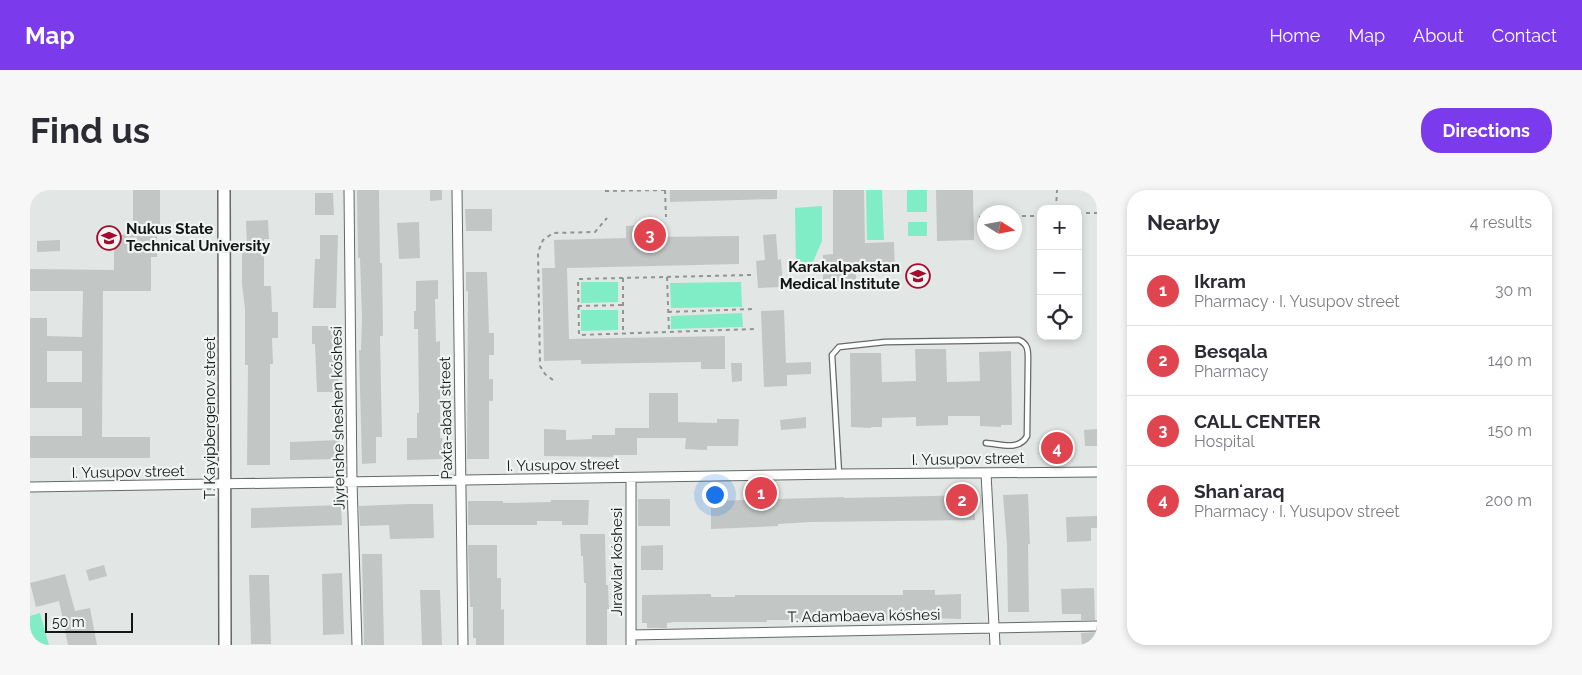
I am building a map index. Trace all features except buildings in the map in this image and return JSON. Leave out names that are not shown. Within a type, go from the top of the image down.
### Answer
[{"type":"street","name":"T. Kayipbergenov street","points":[[224,190],[225,645]]},
{"type":"street","name":"Jiyrenshe sheshen kóshesi","points":[[348,190],[352,482],[357,645]]},
{"type":"street","name":"Paxta-abad street","points":[[457,190],[463,645]]},
{"type":"street","name":"I. Yusupov street","points":[[30,487],[839,474],[1097,472]]},
{"type":"street","points":[[986,473],[995,645]]},
{"type":"street","name":"Jırawlar kóshesi","points":[[631,478],[631,640]]},
{"type":"street","name":"T. Adambaeva kóshesi","points":[[631,640],[994,627],[1097,626]]},
{"type":"lane","points":[[839,474],[832,355],[839,347],[885,342],[1019,340],[1024,342],[1027,346],[1028,359],[1027,436],[1024,442],[1018,446],[986,443]]},
{"type":"path","points":[[605,191],[665,190],[666,217]]},
{"type":"path","points":[[1056,190],[1056,205]]},
{"type":"path","points":[[1082,213],[1097,213]]},
{"type":"path","points":[[1022,216],[1037,216]]},
{"type":"path","points":[[553,380],[544,374],[540,366],[538,252],[543,240],[553,233],[595,232],[607,218]]},
{"type":"path","points":[[751,275],[578,279],[579,334],[754,329]]},
{"type":"path","points":[[667,277],[669,332]]},
{"type":"path","points":[[623,278],[623,333]]},
{"type":"path","points":[[578,306],[623,305]]},
{"type":"path","points":[[668,312],[753,309]]},
{"type":"green space","points":[[866,190],[882,190],[884,240],[867,240]]},
{"type":"green space","points":[[907,190],[927,190],[927,212],[907,212]]},
{"type":"green space","points":[[822,206],[822,241],[810,269],[796,270],[795,208]]},
{"type":"green space","points":[[908,222],[927,222],[927,236],[908,236]]},
{"type":"green space","points":[[581,282],[618,282],[618,302],[581,303]]},
{"type":"green space","points":[[741,282],[742,307],[671,308],[670,283]]},
{"type":"green space","points":[[581,310],[618,310],[618,330],[581,331]]},
{"type":"green space","points":[[742,313],[743,327],[671,329],[671,316]]},
{"type":"green space","points":[[40,613],[49,645],[30,645],[30,616]]},
{"type":"place","name":"CALL CENTER","points":[[650,235]]},
{"type":"place","name":"Nukus State Technical University","points":[[109,238]]},
{"type":"place","name":"Karakalpakstan Medical Institute","points":[[918,276]]},
{"type":"place","name":"Shanʻaraq","points":[[1057,448]]},
{"type":"place","name":"Ikram","points":[[761,493]]},
{"type":"place","name":"Besqala","points":[[962,500]]}]
